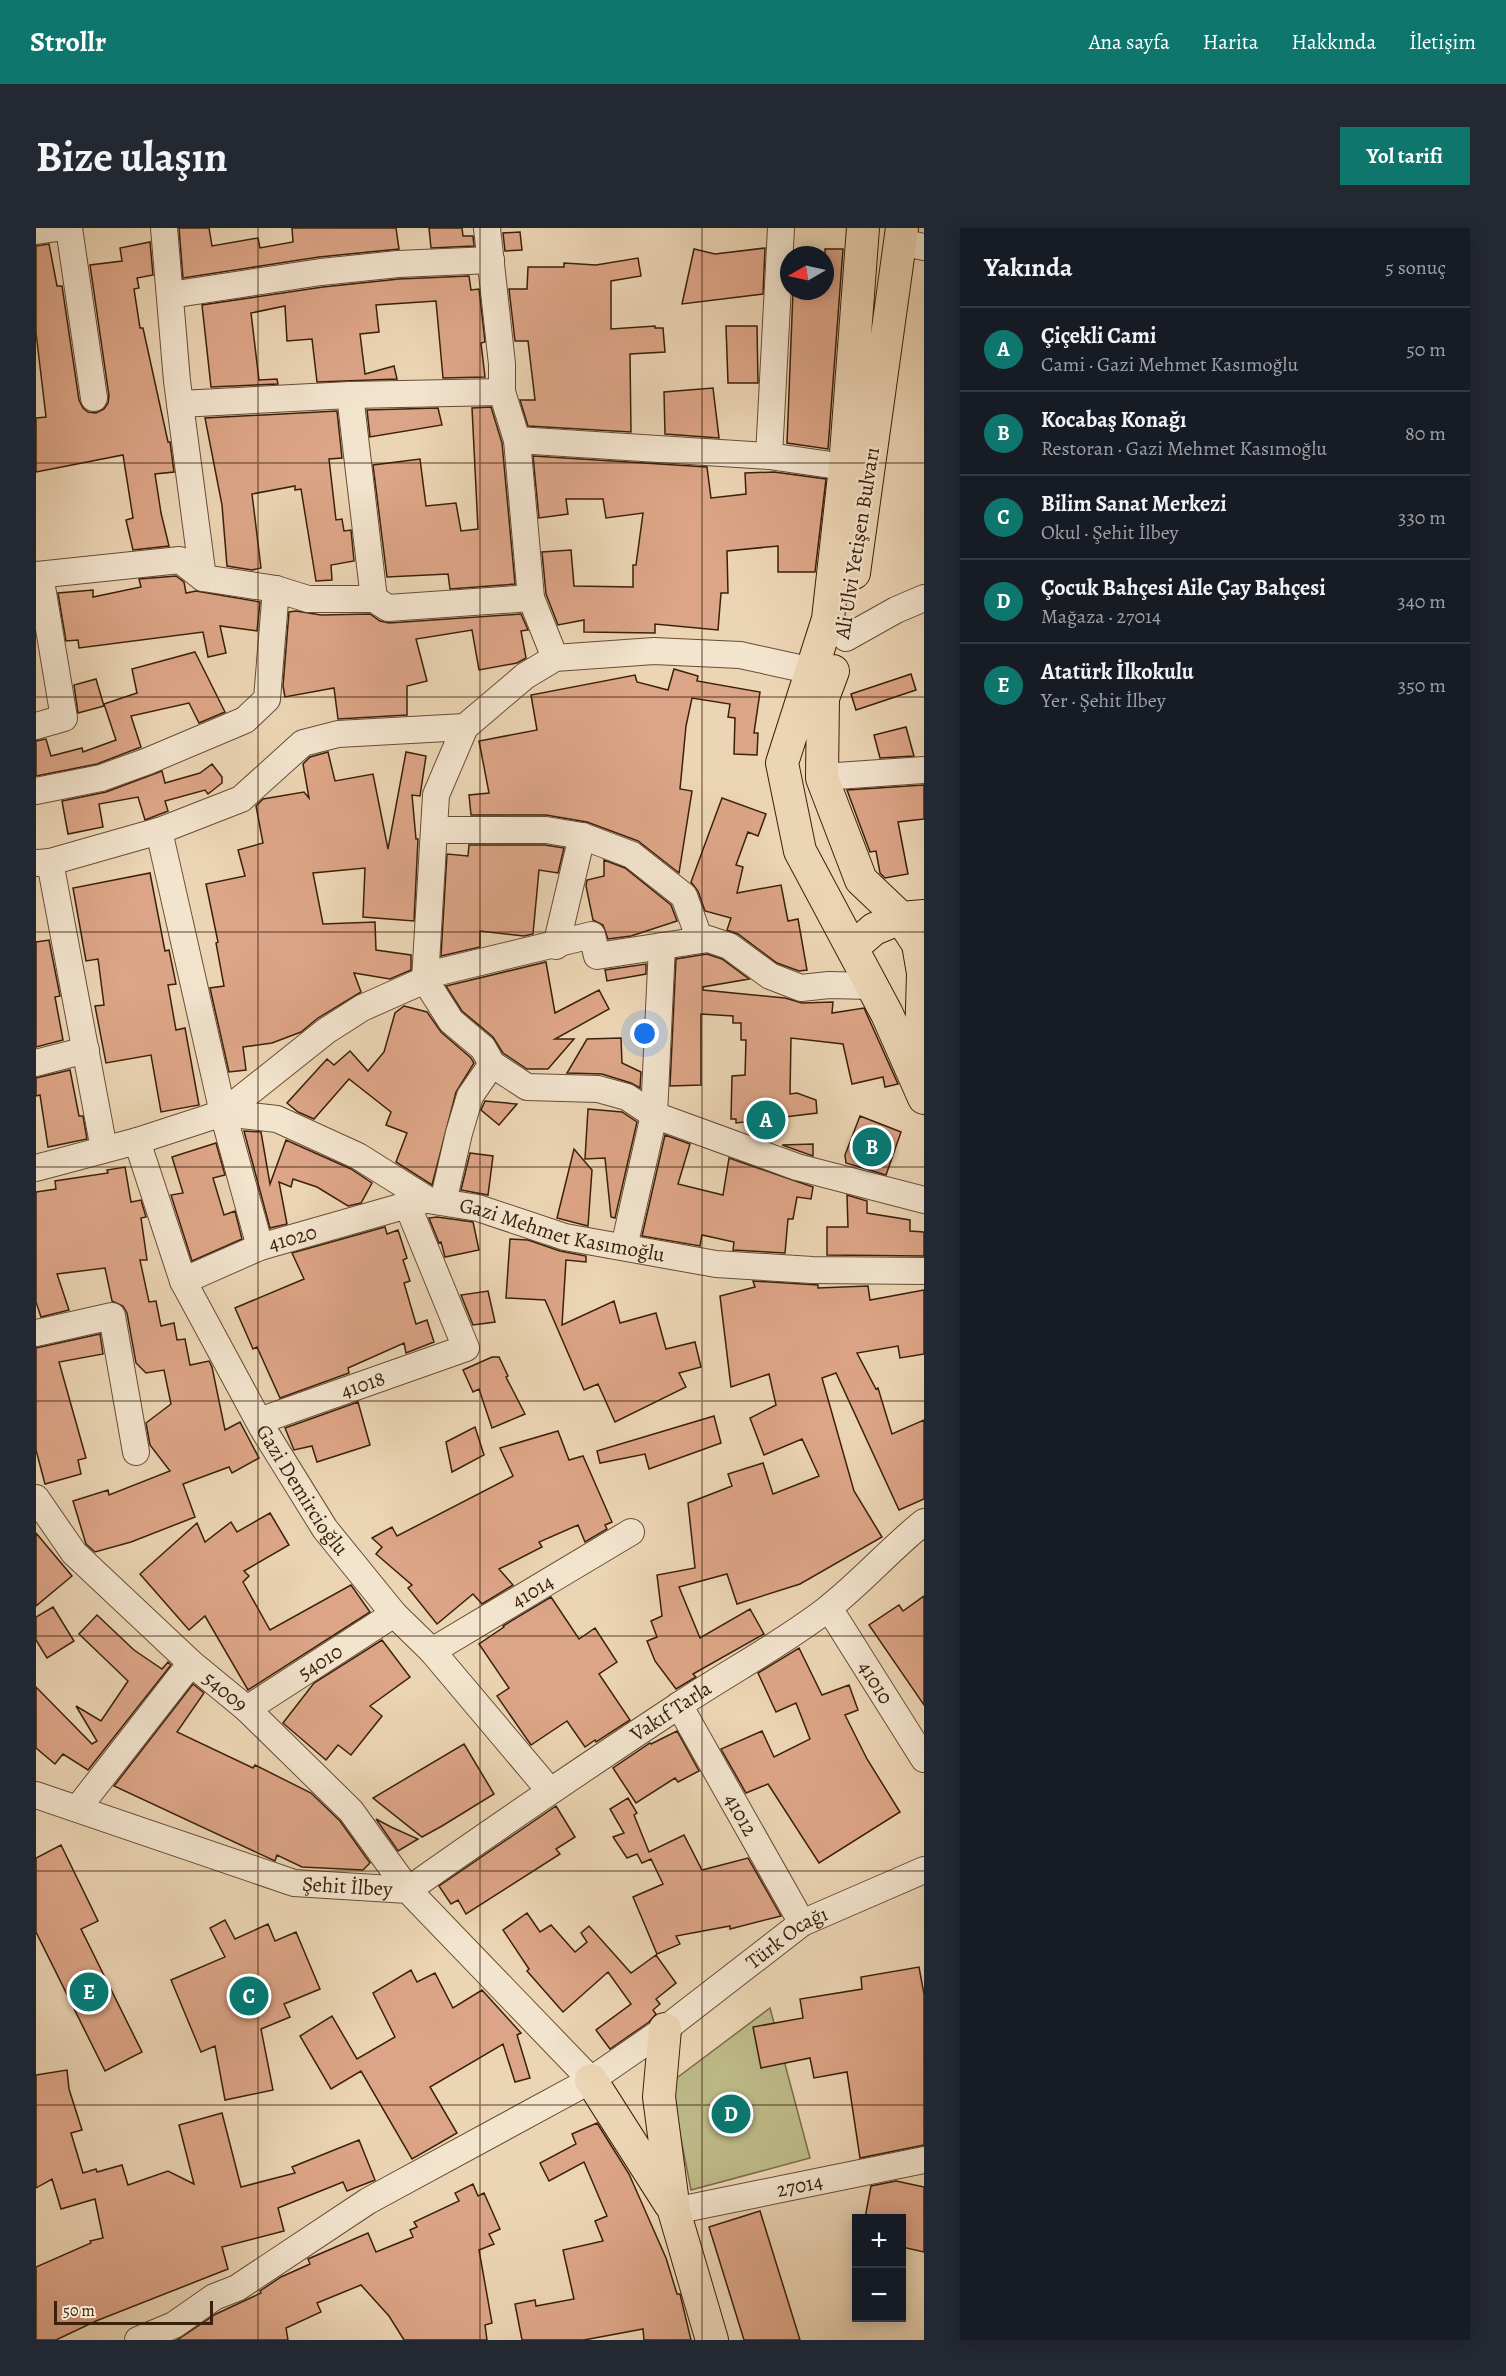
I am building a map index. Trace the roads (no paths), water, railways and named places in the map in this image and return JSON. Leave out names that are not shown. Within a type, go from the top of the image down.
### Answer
[{"type":"main road","points":[[863,228],[845,467],[828,619],[782,763],[800,851],[872,986],[922,1092]]},
{"type":"main road","name":"Ali Ulvi Yetişen Bulvarı","points":[[909,239],[846,638],[823,698],[822,777],[861,880],[913,917],[923,973],[922,1092]]},
{"type":"main road","points":[[852,948],[874,929],[913,917]]},
{"type":"main road","points":[[872,986],[898,983],[923,973]]},
{"type":"main road","points":[[665,2029],[660,2097],[674,2211],[712,2340]]},
{"type":"main road","points":[[591,2080],[674,2211]]},
{"type":"street","points":[[36,231],[57,228]]},
{"type":"street","points":[[69,228],[94,398]]},
{"type":"street","points":[[164,228],[180,404],[202,578]]},
{"type":"street","points":[[488,228],[502,364],[502,392],[517,440],[531,598],[555,658]]},
{"type":"street","points":[[768,456],[781,228]]},
{"type":"street","points":[[170,295],[398,264],[491,260]]},
{"type":"street","points":[[180,404],[350,395],[502,392]]},
{"type":"street","points":[[350,395],[374,599]]},
{"type":"street","points":[[517,440],[768,456],[845,467]]},
{"type":"street","points":[[36,726],[64,718],[38,575],[180,560],[202,578],[276,588],[308,599],[374,599],[388,608],[531,598]]},
{"type":"street","points":[[36,791],[101,778],[245,720],[267,699],[276,588]]},
{"type":"street","points":[[846,638],[896,610],[924,598]]},
{"type":"street","points":[[813,671],[740,655],[654,651],[555,658],[525,676],[465,727],[436,795],[425,980],[451,1021],[483,1048],[492,1064],[527,1087],[598,1089],[627,1096],[654,1115],[797,1167],[924,1200]]},
{"type":"street","points":[[104,1149],[86,1050],[43,862],[159,831],[241,799],[303,743],[338,734],[465,727]]},
{"type":"street","points":[[822,777],[924,770]]},
{"type":"street","points":[[434,830],[546,830],[582,836],[632,855],[684,896],[700,940]]},
{"type":"street","points":[[159,831],[223,1113],[260,1247]]},
{"type":"street","points":[[556,946],[582,836]]},
{"type":"street","points":[[36,1168],[137,1141],[223,1113],[326,1031],[362,1008],[435,974],[556,946],[592,935],[597,956],[708,939],[729,946],[770,976],[801,988],[829,985],[872,986]]},
{"type":"street","points":[[624,1247],[654,1115],[662,946]]},
{"type":"street","points":[[829,985],[852,948]]},
{"type":"street","points":[[36,1063],[86,1050]]},
{"type":"street","points":[[426,1202],[459,1133],[470,1096],[492,1064]]},
{"type":"street","name":"Gazi Mehmet Kasımoğlu","points":[[223,1113],[277,1119],[358,1156],[426,1202],[478,1208],[565,1237],[717,1264],[812,1270],[924,1270]]},
{"type":"street","name":"Gazi Demircioğlu","points":[[137,1141],[183,1281],[259,1421],[325,1528],[394,1614],[432,1651],[550,1791]]},
{"type":"street","name":"41020","points":[[183,1281],[260,1247],[426,1202]]},
{"type":"street","name":"41018","points":[[259,1421],[466,1348],[426,1202]]},
{"type":"street","points":[[36,1333],[112,1316],[136,1452]]},
{"type":"street","name":"54009","points":[[36,1498],[74,1553],[191,1663],[247,1709],[351,1810],[408,1890]]},
{"type":"street","name":"Vakıf Tarla","points":[[408,1890],[679,1705],[784,1641],[828,1608],[924,1522]]},
{"type":"street","name":"41014","points":[[432,1651],[631,1532]]},
{"type":"street","name":"41010","points":[[828,1608],[924,1759]]},
{"type":"street","name":"54010","points":[[247,1709],[394,1614]]},
{"type":"street","points":[[78,1808],[191,1663]]},
{"type":"street","name":"41012","points":[[679,1705],[802,1923]]},
{"type":"street","name":"Şehit İlbey","points":[[36,1795],[294,1883],[408,1890],[591,2080]]},
{"type":"street","name":"Türk Ocağı","points":[[138,2340],[174,2325],[214,2297],[237,2288],[368,2201],[591,2080],[665,2029],[802,1923],[924,1870]]},
{"type":"street","name":"27014","points":[[674,2211],[924,2160]]},
{"type":"place","name":"Çiçekli Cami","points":[[766,1120]]},
{"type":"place","name":"Kocabaş Konağı","points":[[872,1147]]},
{"type":"place","name":"Atatürk İlkokulu","points":[[89,1992]]},
{"type":"place","name":"Bilim Sanat Merkezi","points":[[249,1996]]},
{"type":"place","name":"Çocuk Bahçesi Aile Çay Bahçesi","points":[[731,2114]]}]
